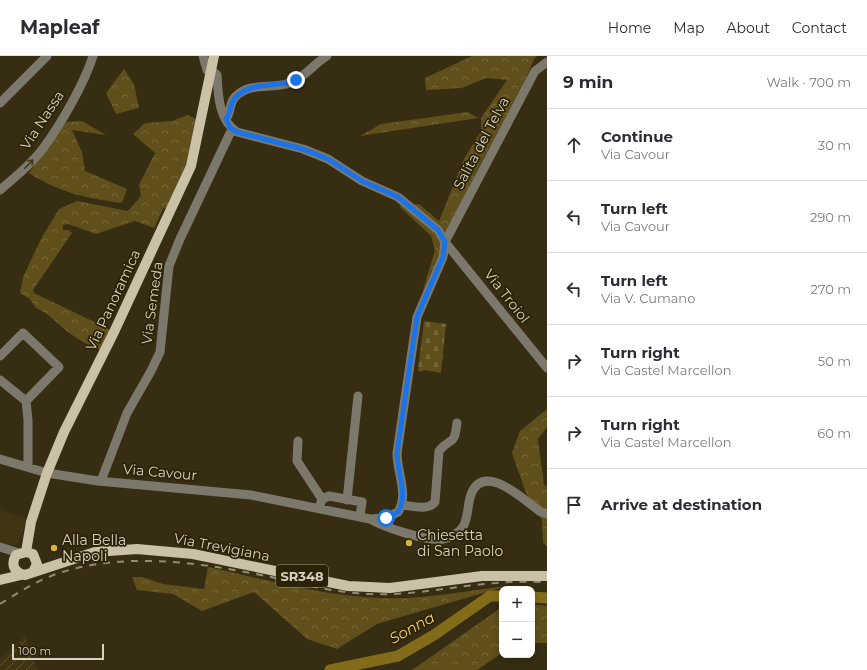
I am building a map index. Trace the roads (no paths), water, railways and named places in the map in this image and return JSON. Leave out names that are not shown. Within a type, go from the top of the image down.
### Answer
[{"type":"main road","name":"Via Panoramica","points":[[20,555],[47,473],[64,432],[114,332],[191,166],[214,56]]},
{"type":"main road","name":"Via Trevigiana","points":[[0,580],[21,574],[25,575],[95,552],[138,549],[193,554],[348,586],[369,588],[390,588],[482,576],[547,576]]},
{"type":"main road","name":"Via Trevigiana","points":[[20,555],[33,554],[37,560],[59,563]]},
{"type":"main road","points":[[20,555],[16,571],[21,574]]},
{"type":"main road","points":[[0,575],[20,555]]},
{"type":"main road","points":[[33,572],[36,567],[37,560]]},
{"type":"street","points":[[0,103],[47,56]]},
{"type":"street","name":"Via Nassa","points":[[0,190],[23,170],[44,148],[71,101],[93,56]]},
{"type":"street","points":[[203,56],[207,70],[211,70],[217,75],[218,95],[226,119],[232,129]]},
{"type":"street","points":[[226,119],[235,97],[244,90],[256,86],[285,84],[296,80],[326,56]]},
{"type":"street","name":"Salita del Telva","points":[[445,242],[534,71],[547,62]]},
{"type":"street","name":"Via Troiol","points":[[232,129],[237,132],[303,149],[328,159],[362,181],[398,197],[438,230],[445,242],[547,368]]},
{"type":"street","name":"Via Semeda","points":[[101,481],[127,413],[160,352],[169,266],[180,239],[232,129]]},
{"type":"street","points":[[445,242],[443,257],[417,317],[397,453],[397,464],[404,499],[402,505],[425,507],[433,505],[435,502],[439,451],[446,444],[452,441],[457,423]]},
{"type":"street","points":[[0,356],[23,333],[59,367],[26,401]]},
{"type":"street","points":[[0,380],[26,401],[28,420],[28,467]]},
{"type":"street","points":[[347,500],[358,396]]},
{"type":"street","points":[[298,441],[297,462],[321,504]]},
{"type":"street","name":"Via Cavour","points":[[0,459],[47,473],[101,481],[251,495],[321,504],[370,519],[393,516],[398,512],[402,505]]},
{"type":"street","points":[[370,519],[381,526],[441,540],[452,536],[464,526],[472,492],[480,483],[487,482],[496,482],[509,487],[541,512],[547,514]]},
{"type":"street","name":"Via Cavour","points":[[321,504],[329,496],[362,502],[360,516]]},
{"type":"street","name":"Via Trevigiana","points":[[1,548],[20,555]]},
{"type":"waterway","name":"Sonna","points":[[330,670],[398,656],[434,635],[490,596],[499,596]]},
{"type":"waterway","name":"Sonna","points":[[535,597],[547,598]]},
{"type":"railway","points":[[0,604],[21,591],[51,576],[85,566],[112,562],[165,562],[218,567],[332,590],[369,594],[401,594],[502,582],[547,582]]},
{"type":"place","name":"Chiesetta di San Paolo","points":[[409,543]]},
{"type":"place","name":"Alla Bella Napoli","points":[[54,548]]}]
